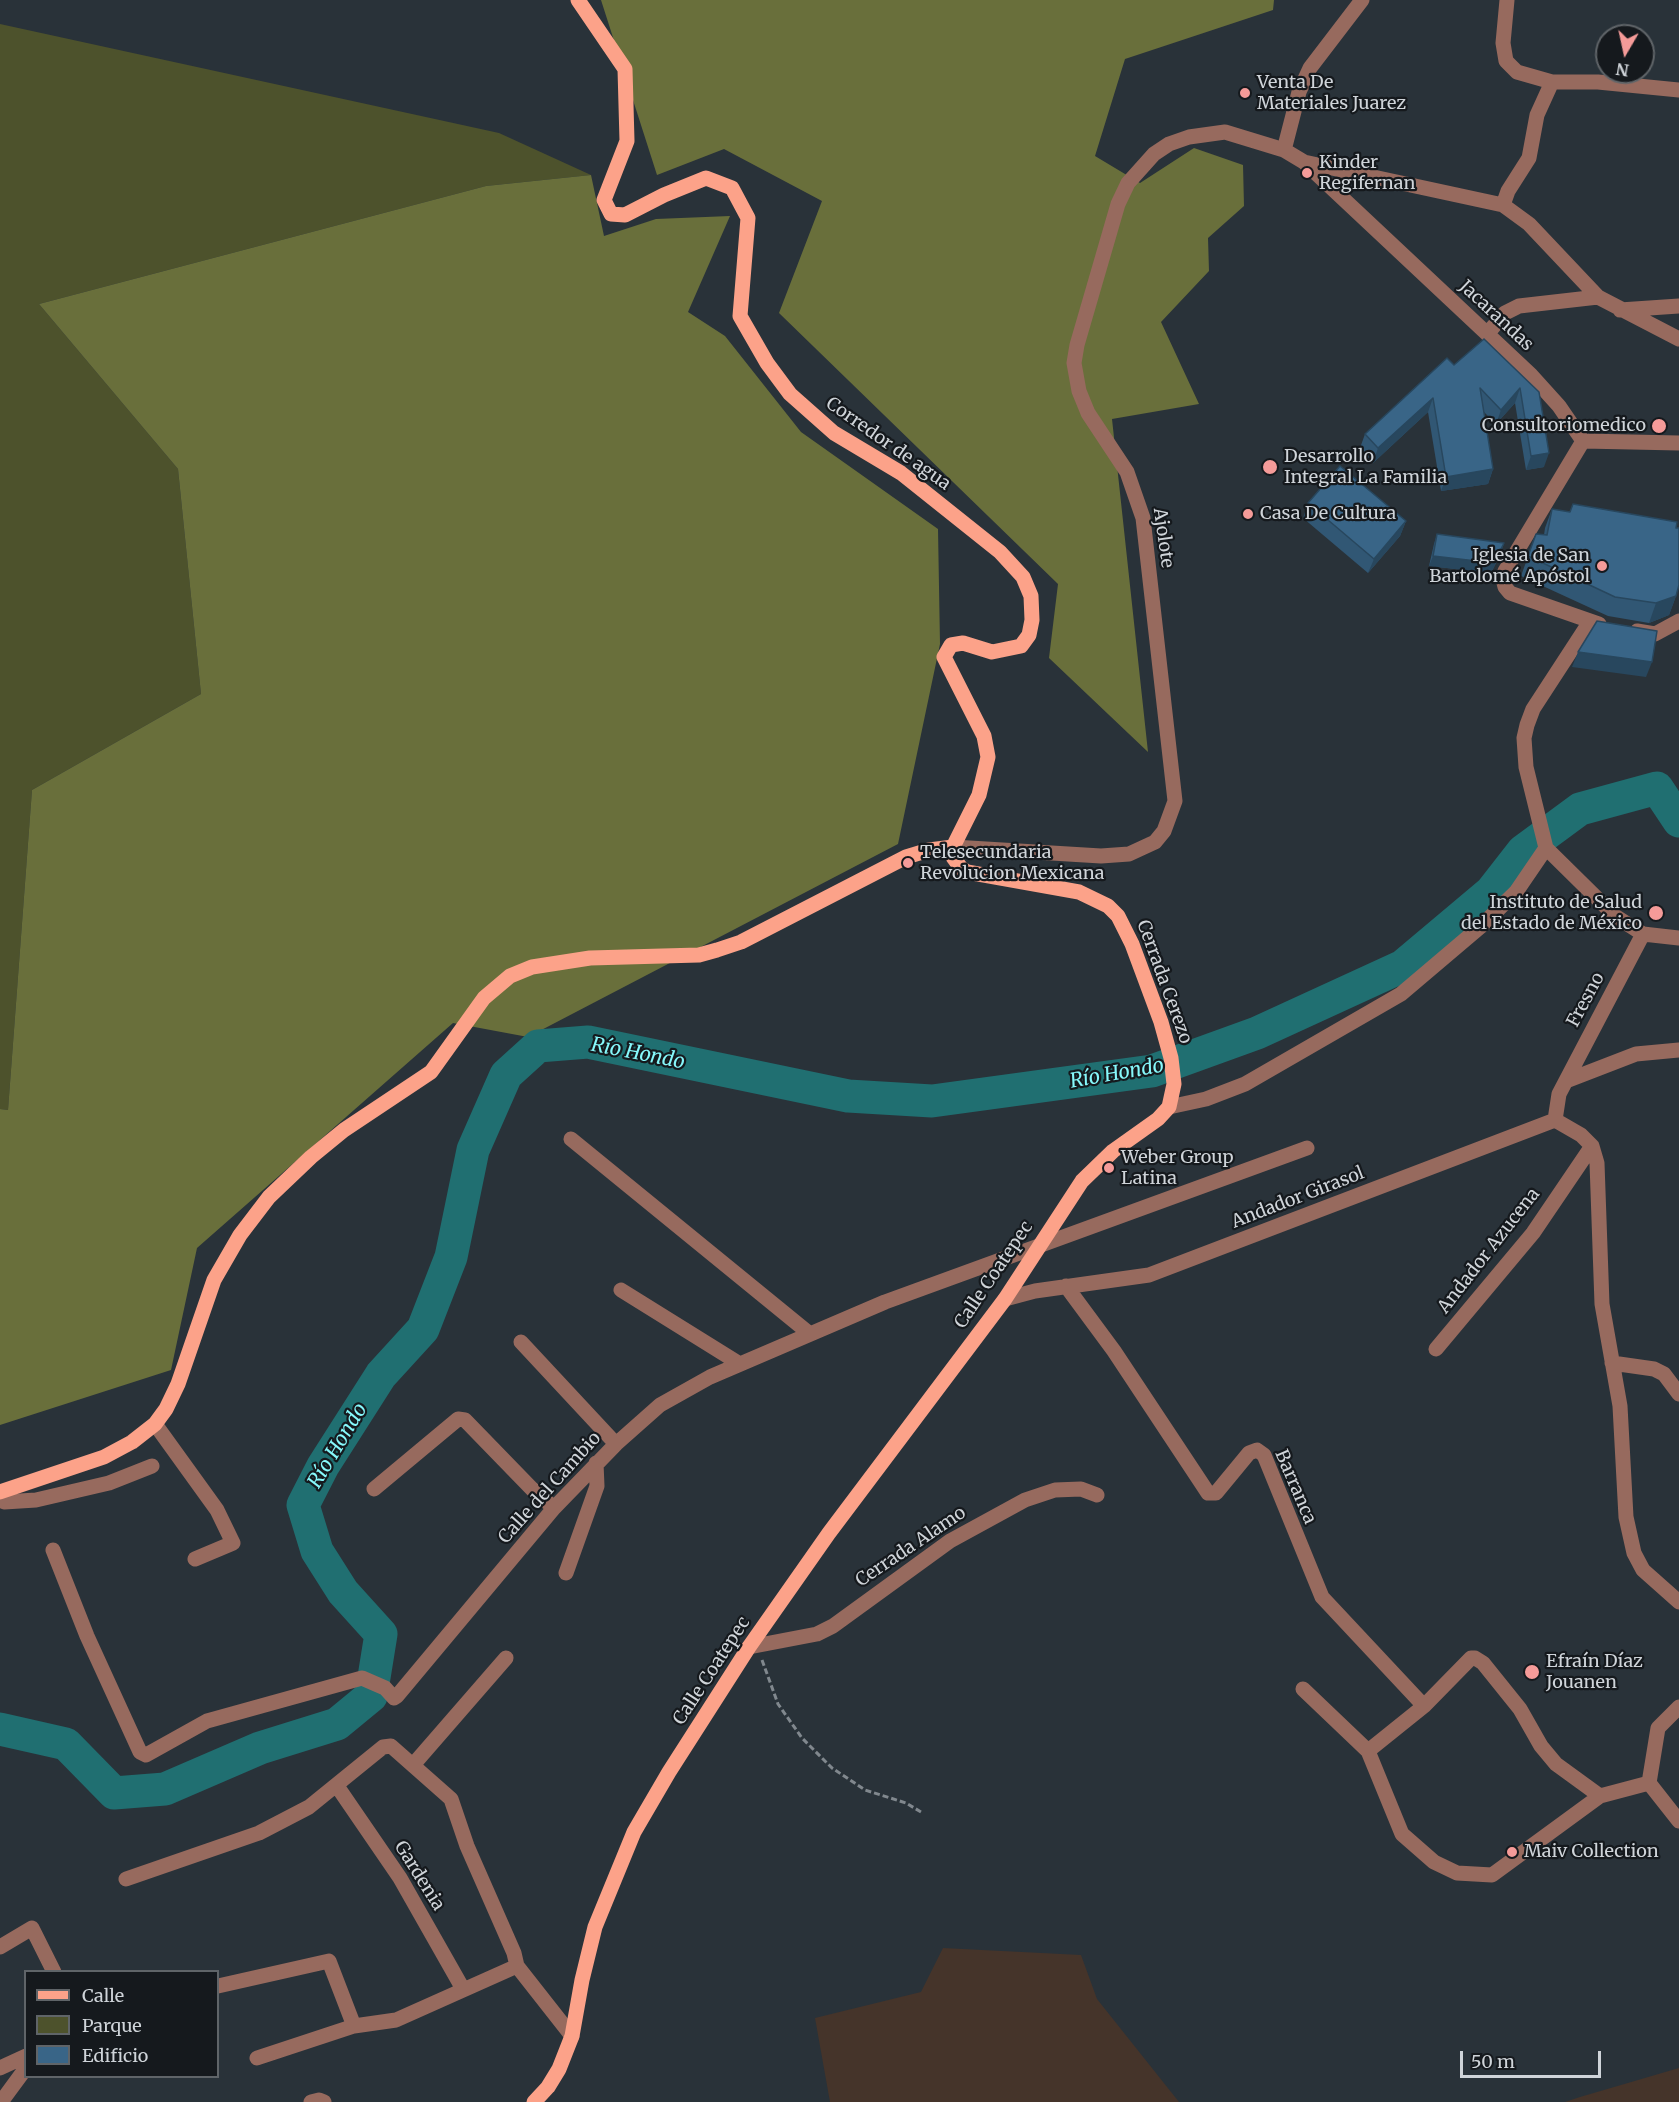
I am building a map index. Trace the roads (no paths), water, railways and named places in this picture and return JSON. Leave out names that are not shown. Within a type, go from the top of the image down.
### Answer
[{"type":"main road","name":"Corredor de agua","points":[[578,0],[626,69],[627,141],[604,200],[610,214],[625,215],[664,195],[706,178],[732,188],[748,218],[740,316],[767,363],[790,394],[834,433],[901,473],[1000,552],[1023,577],[1031,596],[1032,620],[1029,635],[1021,646],[1009,651],[992,652],[963,643],[951,645],[946,650],[947,666],[984,736],[988,757],[979,795],[953,848]]},
{"type":"main road","name":"Cerrada Cerezo","points":[[953,848],[956,862],[968,872],[1079,892],[1108,906],[1118,916],[1132,944],[1161,1022],[1171,1058],[1174,1084],[1169,1107]]},
{"type":"main road","points":[[0,1492],[104,1457],[132,1442],[155,1424],[166,1409],[178,1384],[214,1280],[240,1235],[269,1197],[310,1157],[344,1130],[431,1072],[484,998],[510,976],[532,967],[590,958],[699,955],[717,950],[741,942],[906,857],[928,850],[953,848]]},
{"type":"main road","name":"Calle Coatepec","points":[[534,2102],[559,2070],[572,2036],[595,1927],[634,1832],[829,1533],[1005,1299],[1082,1181],[1113,1151],[1158,1119],[1169,1107]]},
{"type":"street","points":[[1284,150],[1299,92],[1310,68],[1362,0]]},
{"type":"street","points":[[1507,0],[1503,43],[1506,61],[1517,72],[1527,77],[1552,82],[1598,82],[1679,90]]},
{"type":"street","points":[[1503,205],[1508,191],[1529,158],[1537,115],[1552,82]]},
{"type":"street","name":"Ajolote","points":[[953,848],[1116,856],[1142,850],[1164,831],[1175,801],[1143,518],[1127,472],[1088,413],[1079,391],[1074,363],[1077,345],[1118,204],[1128,183],[1154,154],[1169,144],[1207,133],[1225,132],[1284,150],[1304,162]]},
{"type":"street","points":[[1304,162],[1503,205],[1529,224],[1598,297],[1679,339]]},
{"type":"street","name":"Jacarandas","points":[[1304,162],[1531,375],[1559,406],[1583,441]]},
{"type":"street","points":[[1487,334],[1505,313],[1519,306],[1598,297]]},
{"type":"street","points":[[1620,310],[1679,306]]},
{"type":"street","points":[[1679,443],[1583,441],[1505,571],[1503,579],[1510,593],[1589,623],[1655,634],[1679,621]]},
{"type":"street","points":[[1589,623],[1533,709],[1524,738],[1526,767],[1544,844],[1615,916],[1643,934],[1679,938]]},
{"type":"street","name":"Calle Coatepec","points":[[1169,1107],[1206,1098],[1245,1084],[1401,994],[1480,927],[1516,892],[1544,844]]},
{"type":"street","name":"Fresno","points":[[1555,1120],[1559,1094],[1643,934]]},
{"type":"street","points":[[1566,1081],[1636,1054],[1679,1050]]},
{"type":"street","points":[[1555,1120],[1581,1135],[1592,1146],[1597,1163],[1602,1304],[1624,1439],[1626,1517],[1634,1553],[1643,1570],[1679,1602]]},
{"type":"street","name":"Andador Girasol","points":[[1005,1299],[1066,1286],[1149,1275],[1555,1120]]},
{"type":"street","points":[[571,1138],[810,1334]]},
{"type":"street","name":"Andador Azucena","points":[[1436,1349],[1533,1233],[1592,1146]]},
{"type":"street","name":"Calle del Cambio","points":[[53,1550],[135,1746],[146,1755],[207,1721],[362,1678],[385,1688],[392,1696],[397,1696],[554,1508],[596,1463],[660,1405],[710,1377],[885,1302],[1307,1148]]},
{"type":"street","name":"Barranca","points":[[1066,1286],[1114,1351],[1208,1493],[1216,1493],[1249,1454],[1257,1450],[1264,1455],[1322,1597],[1425,1706]]},
{"type":"street","points":[[621,1290],[740,1364]]},
{"type":"street","points":[[521,1342],[616,1444]]},
{"type":"street","points":[[1612,1363],[1654,1369],[1664,1374],[1679,1394]]},
{"type":"street","points":[[374,1489],[458,1419],[465,1420],[532,1490],[554,1508]]},
{"type":"street","points":[[155,1424],[179,1454],[217,1510],[233,1543],[195,1559]]},
{"type":"street","points":[[566,1573],[597,1486],[596,1463]]},
{"type":"street","points":[[0,1499],[4,1502],[36,1500],[109,1483],[152,1466]]},
{"type":"street","name":"Cerrada Alamo","points":[[753,1647],[817,1634],[833,1626],[950,1541],[1025,1500],[1055,1490],[1081,1489],[1097,1495]]},
{"type":"street","points":[[413,1766],[506,1658]]},
{"type":"street","points":[[1368,1751],[1425,1706],[1471,1658],[1475,1658],[1483,1663],[1520,1709],[1541,1746],[1556,1764],[1600,1796]]},
{"type":"street","points":[[1304,1689],[1368,1751],[1402,1834],[1434,1862],[1465,1874],[1492,1875],[1600,1796],[1649,1783]]},
{"type":"street","points":[[1679,1707],[1658,1728],[1649,1783],[1679,1821]]},
{"type":"street","points":[[126,1879],[259,1833],[309,1807],[383,1747],[391,1746],[451,1799],[467,1846],[514,1953],[516,1966],[572,2036]]},
{"type":"street","name":"Gardenia","points":[[337,1786],[400,1878],[463,1989]]},
{"type":"street","points":[[0,1947],[32,1928],[53,1970]]},
{"type":"street","points":[[219,1986],[329,1961],[354,2026]]},
{"type":"street","points":[[257,2058],[354,2026],[396,2020],[516,1966]]},
{"type":"street","points":[[0,2068],[24,2057]]},
{"type":"street","points":[[1,2102],[24,2071]]},
{"type":"street","points":[[311,2102],[324,2102]]},
{"type":"waterway","name":"Río Hondo","points":[[0,1729],[66,1744],[114,1793],[165,1789],[260,1748],[337,1724],[371,1696],[381,1634],[343,1592],[317,1551],[303,1505],[323,1466],[381,1375],[423,1329],[451,1257],[473,1150],[506,1075],[538,1046],[588,1042],[848,1096],[932,1101],[1152,1071],[1257,1033],[1403,966],[1491,892],[1523,851],[1580,809],[1657,788],[1679,821]]},
{"type":"place","name":"Venta De Materiales Juarez","points":[[1245,93]]},
{"type":"place","name":"Kinder Regifernan","points":[[1307,173]]},
{"type":"place","name":"Consultoriomedico","points":[[1659,426]]},
{"type":"place","name":"Desarrollo Integral La Familia","points":[[1270,467]]},
{"type":"place","name":"Casa De Cultura","points":[[1248,514]]},
{"type":"place","name":"Iglesia de San Bartolomé Apóstol","points":[[1602,566]]},
{"type":"place","name":"Telesecundaria Revolucion Mexicana","points":[[908,863]]},
{"type":"place","name":"Instituto de Salud del Estado de México","points":[[1656,913]]},
{"type":"place","name":"Weber Group Latina","points":[[1109,1168]]},
{"type":"place","name":"Efraín Díaz Jouanen","points":[[1532,1672]]},
{"type":"place","name":"Maiv Collection","points":[[1512,1852]]}]
